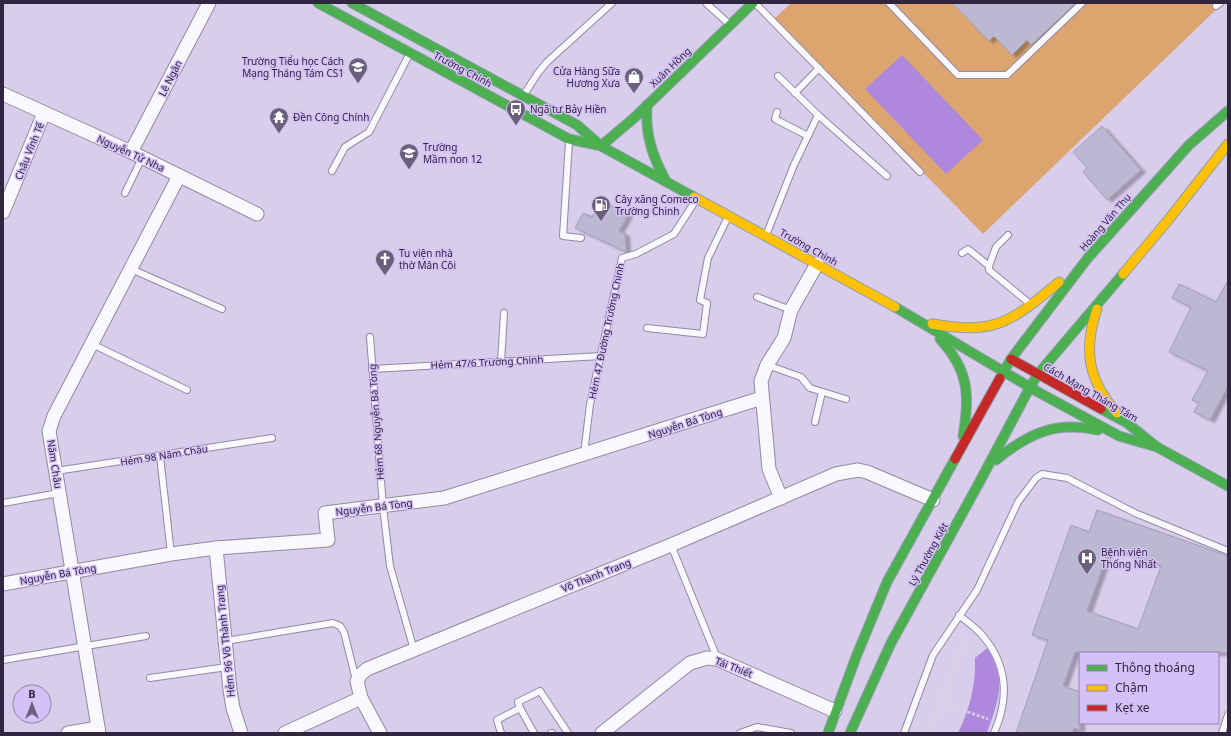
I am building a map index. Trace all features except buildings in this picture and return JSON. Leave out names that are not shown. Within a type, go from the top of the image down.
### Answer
[{"type":"main road","name":"Trường Chinh","points":[[318,3],[569,139],[601,146]]},
{"type":"main road","name":"Xuân Hồng","points":[[601,146],[647,105],[754,3]]},
{"type":"main road","name":"Trường Chinh","points":[[356,4],[577,125],[601,146],[919,320],[1030,387]]},
{"type":"main road","points":[[410,53],[419,39]]},
{"type":"main road","points":[[647,105],[645,121],[648,143],[654,159],[666,181]]},
{"type":"main road","name":"Hoàng Văn Thụ","points":[[1004,372],[1012,359],[1087,259],[1189,145],[1228,111]]},
{"type":"main road","points":[[1038,374],[1169,219],[1228,144]]},
{"type":"main road","points":[[919,320],[950,328],[971,330],[988,328],[1002,324],[1032,306],[1087,259]]},
{"type":"main road","points":[[1102,297],[1088,338],[1087,352],[1090,368],[1101,395],[1127,423]]},
{"type":"main road","points":[[919,320],[947,345],[955,355],[965,379],[968,391],[966,418],[963,436],[955,459]]},
{"type":"main road","name":"Cách Mạng Tháng Tám","points":[[1012,359],[1127,423],[1157,447],[1228,486]]},
{"type":"main road","points":[[828,733],[835,711],[887,582],[955,459],[980,424],[1004,372]]},
{"type":"main road","name":"Lý Thường Kiệt","points":[[850,733],[878,668],[990,465],[1000,436],[1038,374]]},
{"type":"main road","name":"Cách Mạng Tháng Tám","points":[[1030,387],[1119,436],[1157,447]]},
{"type":"main road","points":[[990,465],[1022,439],[1052,427],[1080,426],[1119,436]]},
{"type":"street","name":"Lê Ngân","points":[[136,155],[209,3]]},
{"type":"street","name":"Nguyễn Tử Nha","points":[[3,94],[136,155],[257,214]]},
{"type":"street","name":"Châu Vĩnh Tế","points":[[3,212],[44,113]]},
{"type":"street","name":"Năm Châu","points":[[99,730],[49,431],[51,423],[179,176]]},
{"type":"street","points":[[781,498],[770,469],[761,380],[767,365],[784,338],[791,310],[817,264]]},
{"type":"street","name":"Nguyễn Bá Tòng","points":[[3,584],[171,554],[216,548],[328,540],[325,513],[444,498],[762,398]]},
{"type":"street","name":"Võ Thành Trang","points":[[357,681],[361,674],[367,669],[671,545],[836,474],[858,470],[867,472],[933,500]]},
{"type":"street","name":"Hẻm 96 Võ Thành Trang","points":[[216,548],[226,641],[227,667],[233,708],[241,733]]},
{"type":"street","name":"Tái Thiết","points":[[602,733],[690,663],[707,658],[717,659],[835,711]]},
{"type":"street","points":[[357,681],[361,698],[380,733]]},
{"type":"street","points":[[285,733],[361,698]]},
{"type":"street","points":[[68,733],[99,730]]},
{"type":"lane","points":[[524,96],[538,73],[547,62],[612,3]]},
{"type":"lane","points":[[706,3],[730,25]]},
{"type":"lane","points":[[754,3],[920,172]]},
{"type":"lane","points":[[889,3],[958,75],[1007,75],[1082,3]]},
{"type":"lane","points":[[332,171],[345,147],[369,132],[410,53]]},
{"type":"lane","points":[[796,93],[819,68]]},
{"type":"lane","points":[[778,76],[818,115],[887,176]]},
{"type":"lane","points":[[777,112],[775,119],[808,136]]},
{"type":"lane","points":[[766,236],[818,115]]},
{"type":"lane","points":[[569,139],[563,236],[581,238]]},
{"type":"lane","points":[[125,193],[136,155]]},
{"type":"lane","name":"Hẻm 47 Đường Trường Chinh","points":[[584,455],[590,404],[622,258],[636,254],[674,234],[697,198]]},
{"type":"lane","points":[[647,328],[703,334],[707,303],[700,300],[708,258],[728,216]]},
{"type":"lane","points":[[989,266],[996,247],[1008,235]]},
{"type":"lane","points":[[962,253],[968,249],[989,266],[989,270],[1032,306]]},
{"type":"lane","points":[[131,269],[222,309]]},
{"type":"lane","points":[[757,297],[791,310]]},
{"type":"lane","points":[[502,362],[504,313]]},
{"type":"lane","name":"Hẻm 68 Nguyễn Bá Tòng","points":[[370,337],[383,506],[390,566],[414,650]]},
{"type":"lane","points":[[92,344],[187,390]]},
{"type":"lane","name":"Hẻm 47/6 Trường Chinh","points":[[372,369],[601,356]]},
{"type":"lane","points":[[767,365],[801,377],[810,388],[846,399]]},
{"type":"lane","points":[[815,422],[822,392]]},
{"type":"lane","name":"Hẻm 98 Năm Châu","points":[[56,471],[272,438]]},
{"type":"lane","points":[[160,456],[171,554]]},
{"type":"lane","points":[[904,733],[934,655],[959,615],[977,590],[1018,502],[1036,478],[1042,474],[1067,478],[1135,513],[1228,551]]},
{"type":"lane","points":[[3,503],[59,493]]},
{"type":"lane","points":[[671,545],[717,659]]},
{"type":"lane","points":[[959,615],[982,635],[997,659],[1005,686],[1002,716],[994,733]]},
{"type":"lane","points":[[226,641],[333,623],[340,626],[344,632],[357,681]]},
{"type":"lane","points":[[3,660],[146,636]]},
{"type":"lane","points":[[150,678],[227,667]]},
{"type":"lane","points":[[534,733],[518,702],[540,691],[568,733]]},
{"type":"lane","points":[[501,733],[497,720],[520,708]]},
{"type":"lane","points":[[1222,733],[1228,715]]},
{"type":"lane","points":[[740,733],[751,728],[762,727],[791,733]]},
{"type":"path","points":[[928,733],[939,702],[971,626]]},
{"type":"path","points":[[939,702],[999,723],[1018,727]]},
{"type":"shaded area","points":[[791,3],[1223,3],[983,234],[774,19]]},
{"type":"shaded area","points":[[902,55],[983,140],[946,174],[865,89]]},
{"type":"shaded area","points":[[987,648],[997,670],[999,680],[998,700],[995,710],[987,733],[958,733],[966,715],[971,696],[975,658]]},
{"type":"traffic: fast","points":[[318,3],[569,139],[597,145]]},
{"type":"traffic: fast","points":[[352,3],[577,125],[601,146],[694,197]]},
{"type":"traffic: fast","points":[[601,146],[634,118],[753,3]]},
{"type":"traffic: fast","points":[[647,105],[647,126],[650,144],[653,154],[666,181]]},
{"type":"traffic: fast","points":[[1000,378],[1011,359],[1087,259],[1189,145],[1228,111]]},
{"type":"traffic: fast","points":[[850,733],[891,643],[1029,389],[1038,374],[1123,274]]},
{"type":"traffic: fast","points":[[895,307],[1038,392],[1119,436],[1157,447]]},
{"type":"traffic: fast","points":[[940,339],[950,350],[957,362],[965,384],[966,408],[963,436]]},
{"type":"traffic: fast","points":[[1101,409],[1127,423],[1157,447],[1228,486]]},
{"type":"traffic: fast","points":[[996,460],[1032,436],[1056,428],[1069,427],[1098,430]]},
{"type":"traffic: fast","points":[[828,733],[856,657],[887,582],[955,459]]},
{"type":"traffic: slow","points":[[1123,274],[1169,219],[1228,144]]},
{"type":"traffic: slow","points":[[694,197],[895,307]]},
{"type":"traffic: slow","points":[[932,324],[972,328],[1002,322],[1015,316],[1028,307],[1059,282]]},
{"type":"traffic: slow","points":[[1097,309],[1090,338],[1091,364],[1094,376],[1100,389],[1107,401],[1117,413]]},
{"type":"traffic: jam","points":[[1011,359],[1101,409]]},
{"type":"traffic: jam","points":[[955,459],[1000,378]]},
{"type":"place","name":"Trường Tiểu học Cách Mạng Tháng Tám CS1","points":[[358,84]]},
{"type":"place","name":"Cửa Hàng Sữa Hương Xưa","points":[[634,94]]},
{"type":"place","name":"Ngã tư Bảy Hiền","points":[[516,126]]},
{"type":"place","name":"Đền Công Chính","points":[[279,134]]},
{"type":"place","name":"Trường Mầm non 12","points":[[409,170]]},
{"type":"place","name":"Cây xăng Comeco Trường Chinh","points":[[601,222]]},
{"type":"place","name":"Tu viện nhà thờ Mân Côi","points":[[385,276]]},
{"type":"place","name":"Bệnh viện Thống Nhất","points":[[1087,575]]}]
